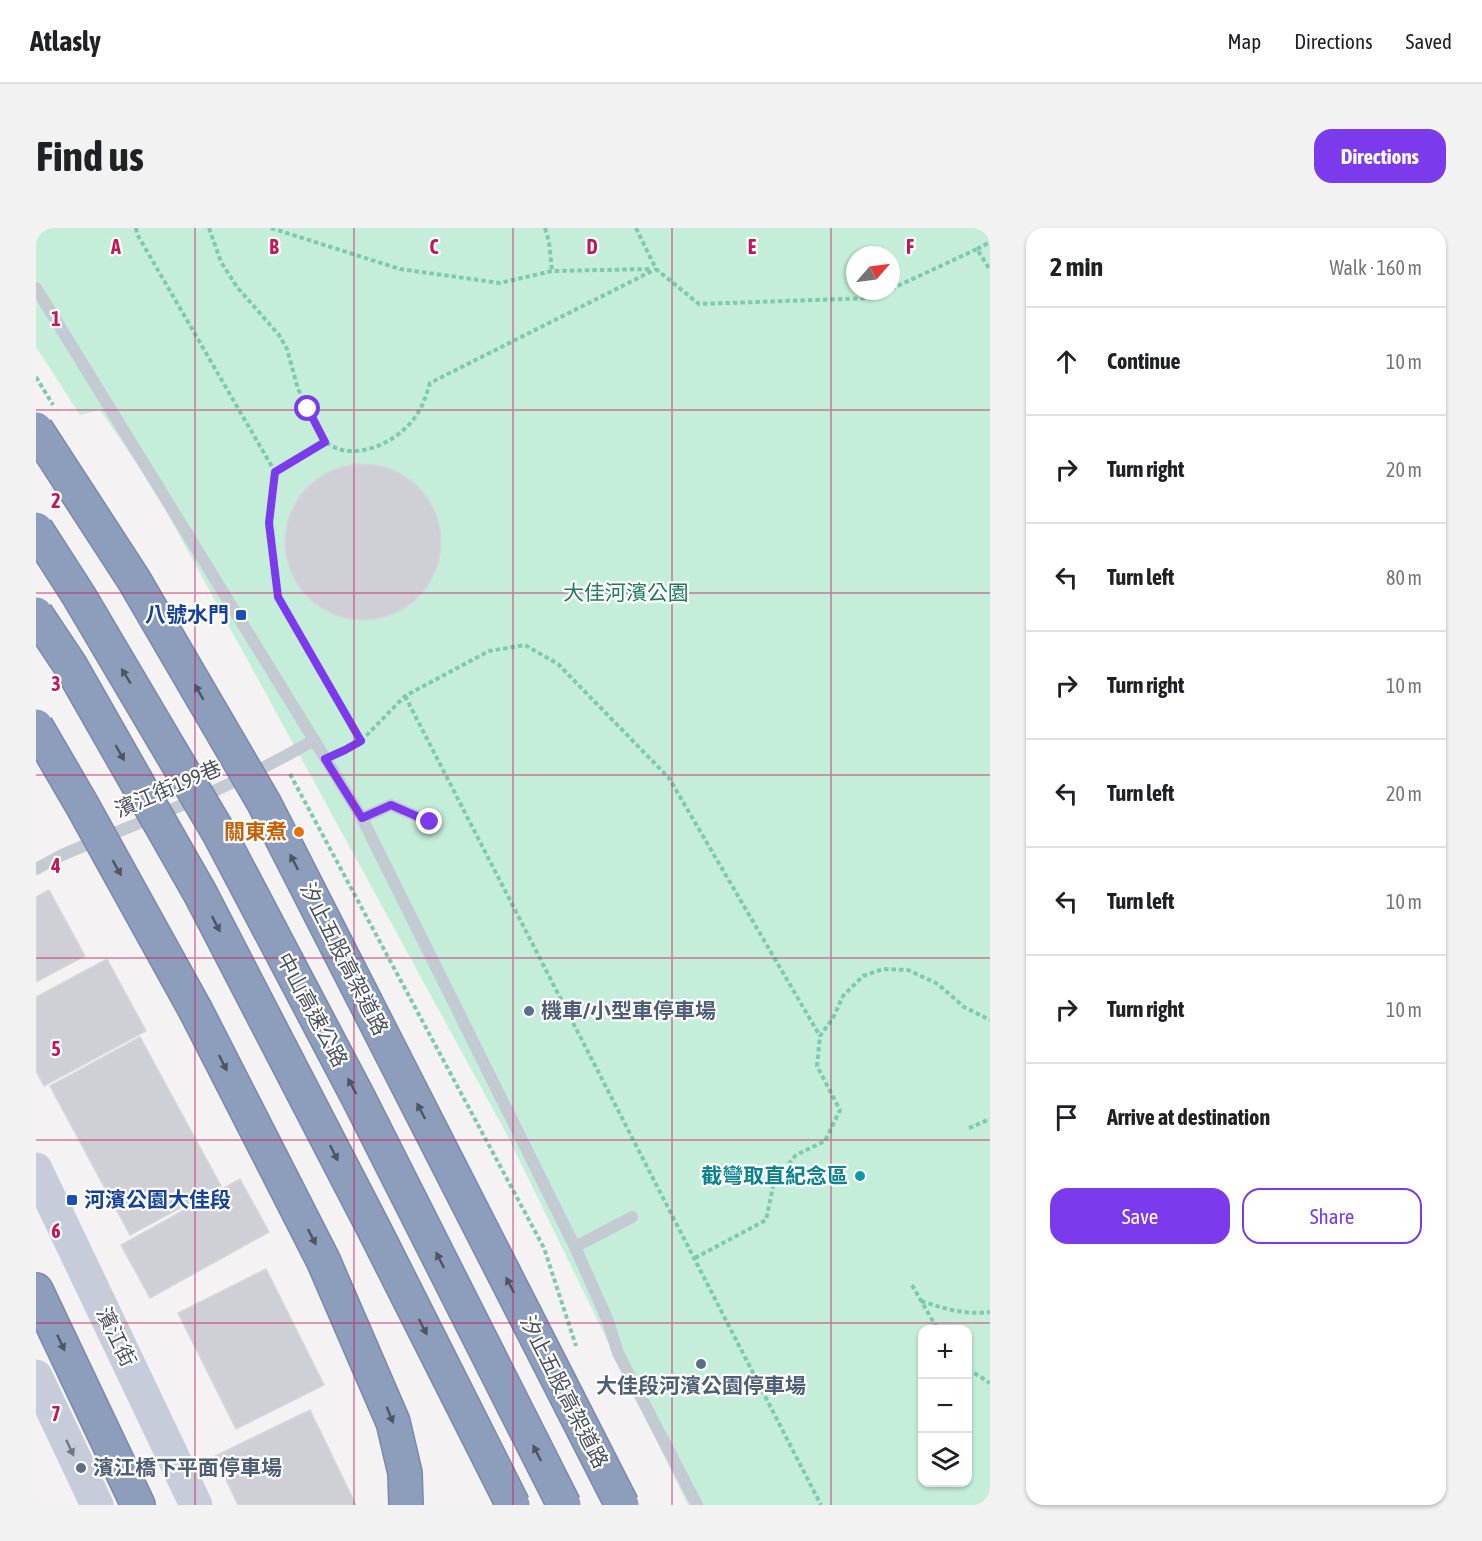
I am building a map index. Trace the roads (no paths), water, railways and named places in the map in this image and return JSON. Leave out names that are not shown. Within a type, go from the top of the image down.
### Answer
[{"type":"highway","name":"汐止五股高架道路","points":[[36,429],[134,580],[264,803],[622,1505]]},
{"type":"highway","name":"中山高速公路","points":[[36,529],[79,596],[219,833],[358,1097],[564,1505]]},
{"type":"highway","points":[[36,614],[70,665],[200,893],[376,1233],[513,1505]]},
{"type":"highway","points":[[36,726],[196,1011],[323,1260],[393,1422],[405,1473],[406,1505]]},
{"type":"highway","points":[[36,1290],[138,1505]]},
{"type":"main road","name":"濱江街","points":[[36,1169],[196,1505]]},
{"type":"main road","name":"濱江街","points":[[36,1216],[174,1505]]},
{"type":"main road","points":[[36,1376],[97,1505]]},
{"type":"main road","points":[[36,1427],[74,1505]]},
{"type":"lane","points":[[36,288],[362,818],[575,1247],[608,1321],[618,1353],[697,1505]]},
{"type":"lane","name":"濱江街199巷","points":[[36,869],[62,855],[236,781],[278,761],[314,740]]},
{"type":"lane","points":[[362,818],[391,805],[430,822]]},
{"type":"lane","points":[[575,1247],[632,1217]]},
{"type":"place","name":"八號水門","points":[[241,615]]},
{"type":"place","name":"關東煮","points":[[299,832]]},
{"type":"place","name":"機車/小型車停車場","points":[[529,1011]]},
{"type":"place","name":"截彎取直紀念區","points":[[860,1176]]},
{"type":"place","name":"河濱公園大佳段","points":[[72,1200]]},
{"type":"place","name":"大佳段河濱公園停車場","points":[[701,1364]]},
{"type":"place","name":"濱江橋下平面停車場","points":[[81,1468]]},
{"type":"park label","name":"大佳河濱公園","points":[[626,593]]}]
